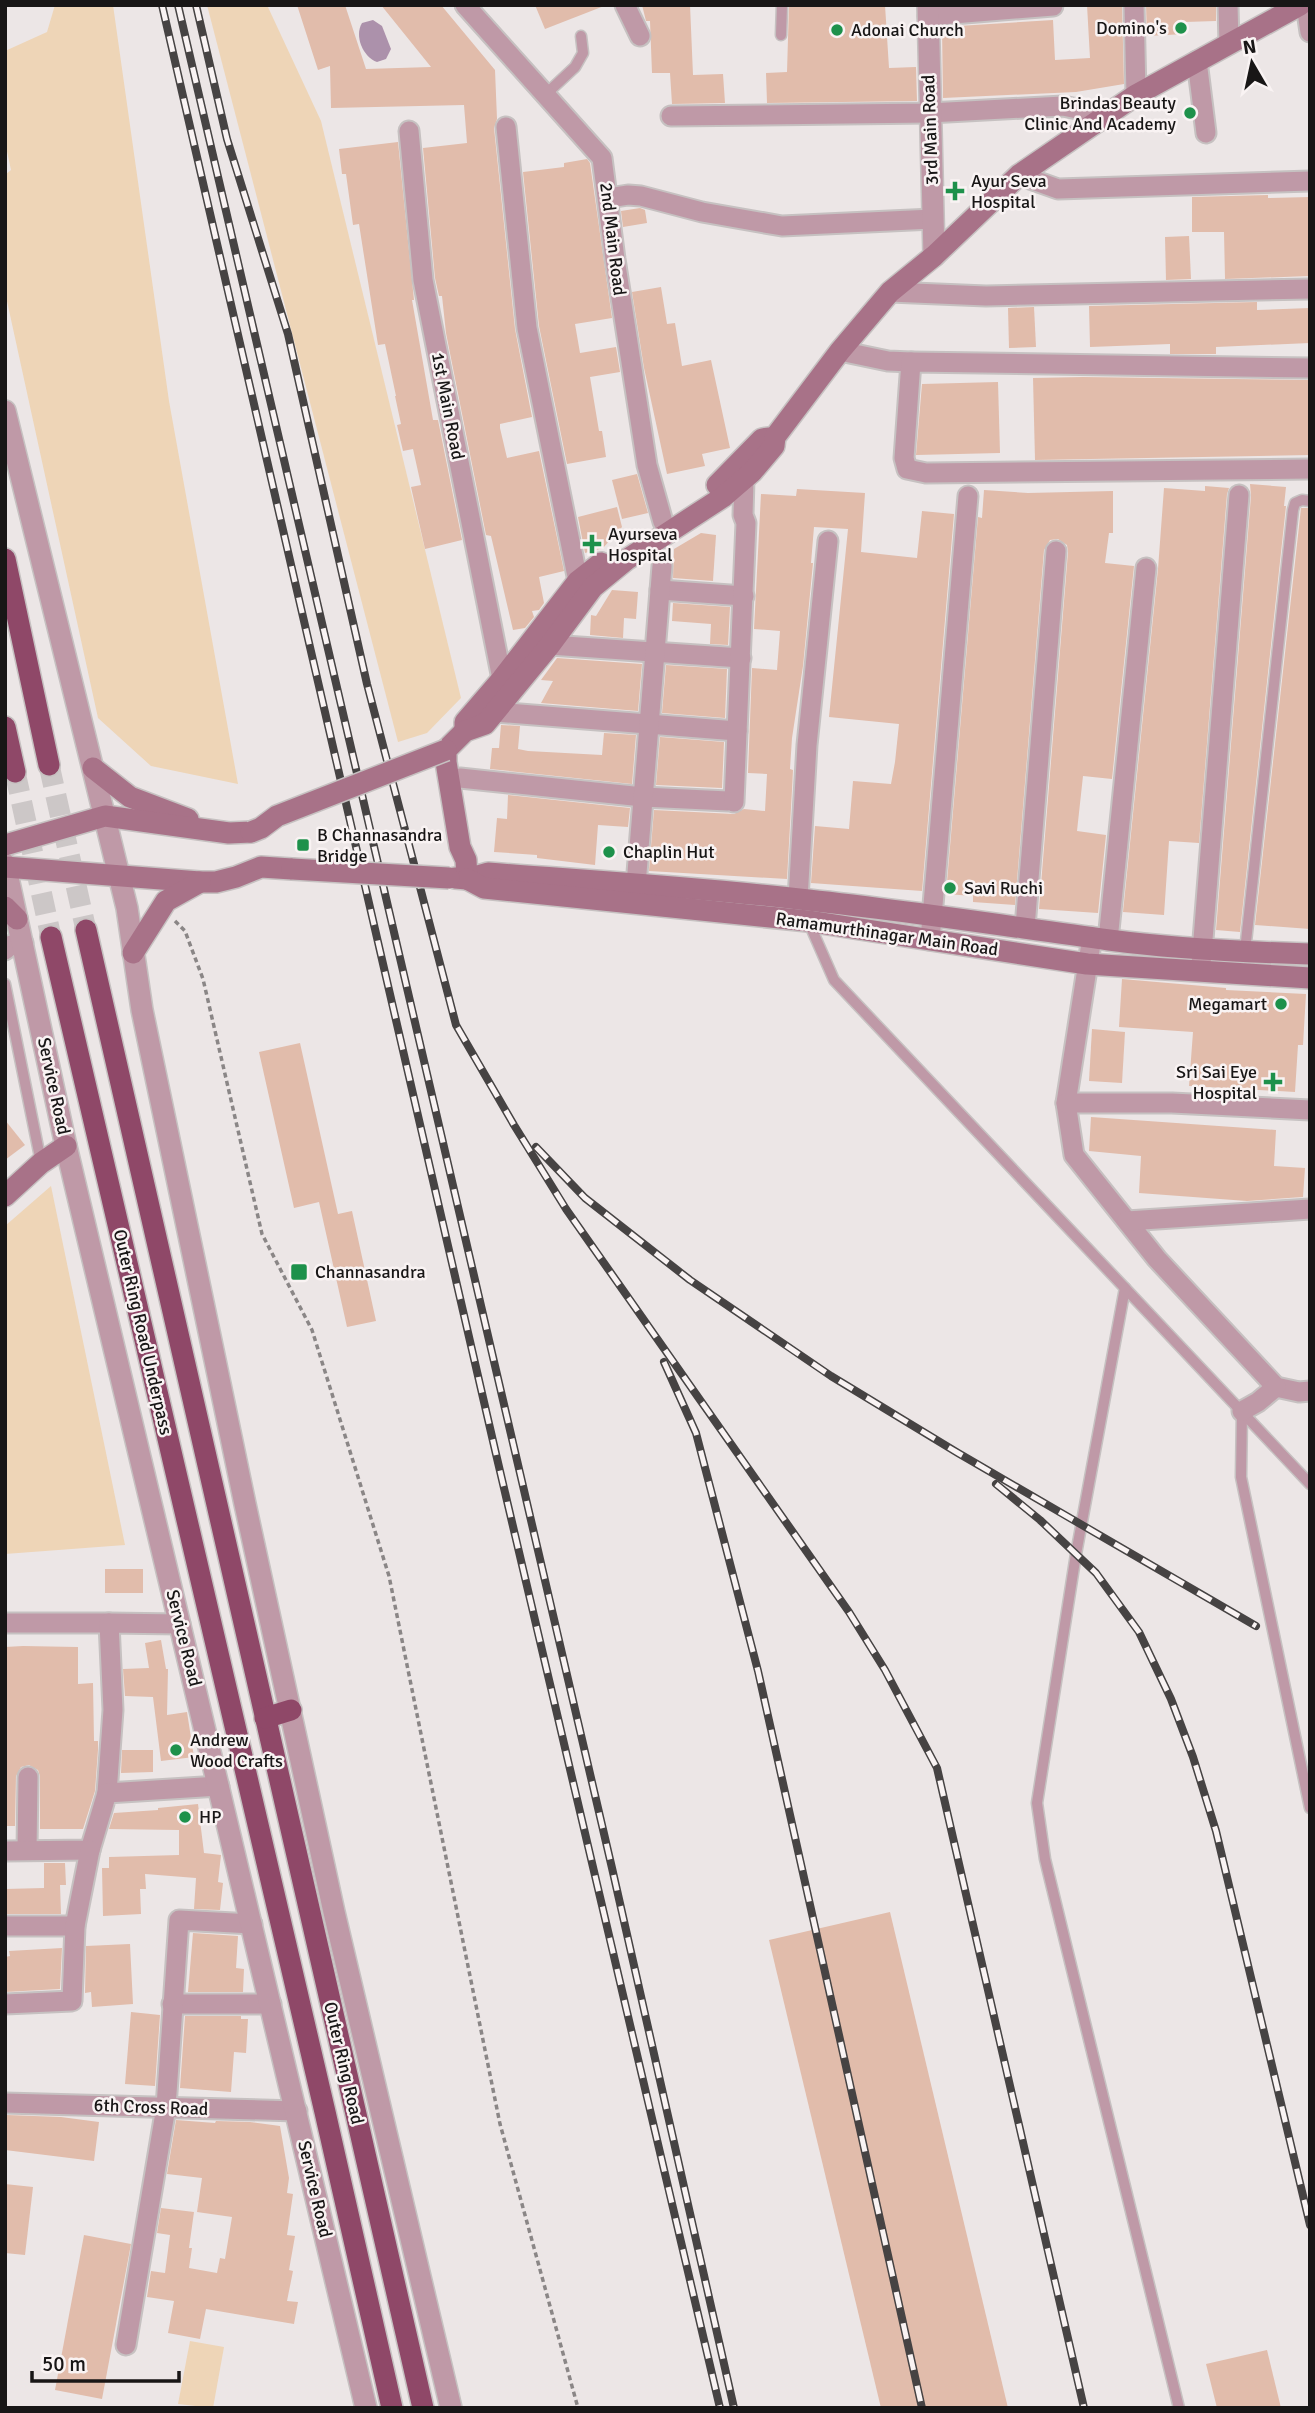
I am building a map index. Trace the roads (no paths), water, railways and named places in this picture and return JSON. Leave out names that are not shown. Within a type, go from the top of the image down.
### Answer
[{"type":"highway","points":[[5,559],[49,765]]},
{"type":"highway","points":[[5,727],[15,772]]},
{"type":"highway","name":"Outer Ring Road Underpass","points":[[86,930],[265,1718]]},
{"type":"highway","name":"Outer Ring Road Underpass","points":[[51,937],[234,1727]]},
{"type":"highway","points":[[265,1718],[291,1710]]},
{"type":"highway","name":"Outer Ring Road","points":[[265,1718],[423,2408]]},
{"type":"highway","name":"Outer Ring Road","points":[[234,1727],[392,2408]]},
{"type":"main road","points":[[5,845],[105,816],[229,833],[251,832],[277,816],[455,741],[485,724],[550,645],[593,587],[626,560],[723,497],[744,479],[774,446],[775,437],[840,351],[890,292],[934,256],[1019,176],[1136,95],[1300,5]]},
{"type":"main road","points":[[461,872],[460,847],[446,762],[465,722],[578,581],[615,552],[718,484],[762,439],[775,437]]},
{"type":"main road","points":[[455,741],[470,845],[461,872]]},
{"type":"main road","points":[[93,768],[130,797],[229,833]]},
{"type":"main road","name":"Ramamurthinagar Main Road","points":[[5,866],[200,882],[216,882],[261,867],[488,873],[798,899],[1203,950],[1310,954]]},
{"type":"main road","name":"Ramamurthinagar Main Road","points":[[461,872],[484,888],[808,921],[1087,964],[1310,978]]},
{"type":"main road","points":[[133,953],[166,901],[200,882]]},
{"type":"main road","points":[[5,1196],[41,1163],[66,1146]]},
{"type":"street","name":"2nd Main Road","points":[[465,5],[602,158],[647,465],[663,522]]},
{"type":"street","points":[[625,5],[639,36]]},
{"type":"street","points":[[1134,5],[1136,95]]},
{"type":"street","points":[[1228,5],[1229,44]]},
{"type":"street","points":[[1306,5],[1310,32]]},
{"type":"street","points":[[928,11],[1053,6]]},
{"type":"street","name":"3rd Main Road","points":[[928,11],[934,256]]},
{"type":"street","points":[[1197,61],[1206,133]]},
{"type":"street","points":[[671,116],[929,113],[1063,106],[1106,116]]},
{"type":"street","points":[[506,127],[527,328],[578,581]]},
{"type":"street","name":"1st Main Road","points":[[409,131],[423,280],[502,679]]},
{"type":"street","points":[[1019,176],[1058,189],[1310,181]]},
{"type":"street","points":[[609,198],[641,196],[702,212],[782,226],[933,219]]},
{"type":"street","points":[[890,292],[986,296],[1310,289]]},
{"type":"street","points":[[840,351],[911,362],[1310,368]]},
{"type":"street","points":[[911,362],[904,458],[907,469],[926,473],[1310,469]]},
{"type":"street","points":[[5,411],[127,908],[145,1024],[245,1504],[334,1912],[451,2408]]},
{"type":"street","points":[[460,778],[643,797],[731,802],[744,596],[744,479]]},
{"type":"street","points":[[1200,972],[1239,495]]},
{"type":"street","points":[[930,940],[968,496]]},
{"type":"street","points":[[798,899],[807,745],[828,541]]},
{"type":"street","points":[[1025,927],[1056,551]]},
{"type":"street","points":[[636,884],[662,566]]},
{"type":"street","points":[[1146,568],[1100,939],[1087,964],[1066,1103],[1074,1155],[1157,1259],[1276,1387],[1299,1392],[1310,1391]]},
{"type":"street","points":[[660,590],[744,596]]},
{"type":"street","points":[[550,645],[741,658]]},
{"type":"street","points":[[495,712],[737,732]]},
{"type":"street","name":"Service Road","points":[[5,866],[14,946],[66,1146],[366,2408]]},
{"type":"street","points":[[1066,1103],[1172,1103],[1310,1110]]},
{"type":"street","points":[[1127,1221],[1310,1209]]},
{"type":"street","points":[[1242,1412],[1276,1387]]},
{"type":"street","points":[[5,1623],[180,1624]]},
{"type":"street","points":[[5,2004],[72,2001],[75,1926],[90,1850],[107,1793],[113,1710],[109,1623]]},
{"type":"street","points":[[27,1850],[28,1777]]},
{"type":"street","points":[[107,1793],[219,1786]]},
{"type":"street","points":[[5,1851],[90,1850]]},
{"type":"street","points":[[126,2345],[166,2107],[179,1920],[252,1924]]},
{"type":"street","points":[[5,1926],[75,1926]]},
{"type":"street","points":[[172,2004],[271,2004]]},
{"type":"street","name":"6th Cross Road","points":[[5,2103],[297,2111]]},
{"type":"lane","points":[[781,35],[782,5]]},
{"type":"lane","points":[[544,96],[575,67],[583,53],[582,36]]},
{"type":"lane","points":[[1245,952],[1293,510],[1295,503],[1310,501]]},
{"type":"lane","points":[[798,899],[834,980],[1310,1484]]},
{"type":"lane","points":[[5,984],[41,1163]]},
{"type":"lane","points":[[1125,1288],[1076,1554],[1037,1803],[1045,1859],[1179,2408]]},
{"type":"lane","points":[[1242,1412],[1241,1477],[1310,1808]]},
{"type":"tunnel","points":[[49,765],[86,930]]},
{"type":"tunnel","points":[[15,772],[51,937]]},
{"type":"railway","points":[[162,5],[496,1454],[720,2408]]},
{"type":"railway","points":[[178,5],[612,1868],[734,2408]]},
{"type":"railway","points":[[196,5],[227,139],[288,334],[367,684],[456,1025],[566,1209],[849,1612],[885,1670],[937,1768],[1084,2408]]},
{"type":"railway","points":[[536,1147],[585,1198],[690,1280],[831,1376],[1256,1626]]},
{"type":"railway","points":[[664,1362],[696,1433],[758,1671],[922,2408]]},
{"type":"railway","points":[[996,1484],[1040,1520],[1096,1573],[1139,1632],[1171,1699],[1193,1757],[1216,1831],[1310,2225]]},
{"type":"place","name":"Domino's","points":[[1181,28]]},
{"type":"place","name":"Adonai Church","points":[[837,30]]},
{"type":"place","name":"Brindas Beauty Clinic And Academy","points":[[1190,113]]},
{"type":"place","name":"Ayur Seva Hospital","points":[[955,191]]},
{"type":"place","name":"Ayurseva Hospital","points":[[592,544]]},
{"type":"place","name":"B Channasandra Bridge","points":[[303,845]]},
{"type":"place","name":"Chaplin Hut","points":[[609,852]]},
{"type":"place","name":"Savi Ruchi","points":[[950,888]]},
{"type":"place","name":"Megamart","points":[[1281,1004]]},
{"type":"place","name":"Sri Sai Eye Hospital","points":[[1273,1082]]},
{"type":"place","name":"Channasandra","points":[[299,1272]]},
{"type":"place","name":"Andrew Wood Crafts","points":[[176,1750]]},
{"type":"place","name":"HP","points":[[185,1817]]}]
